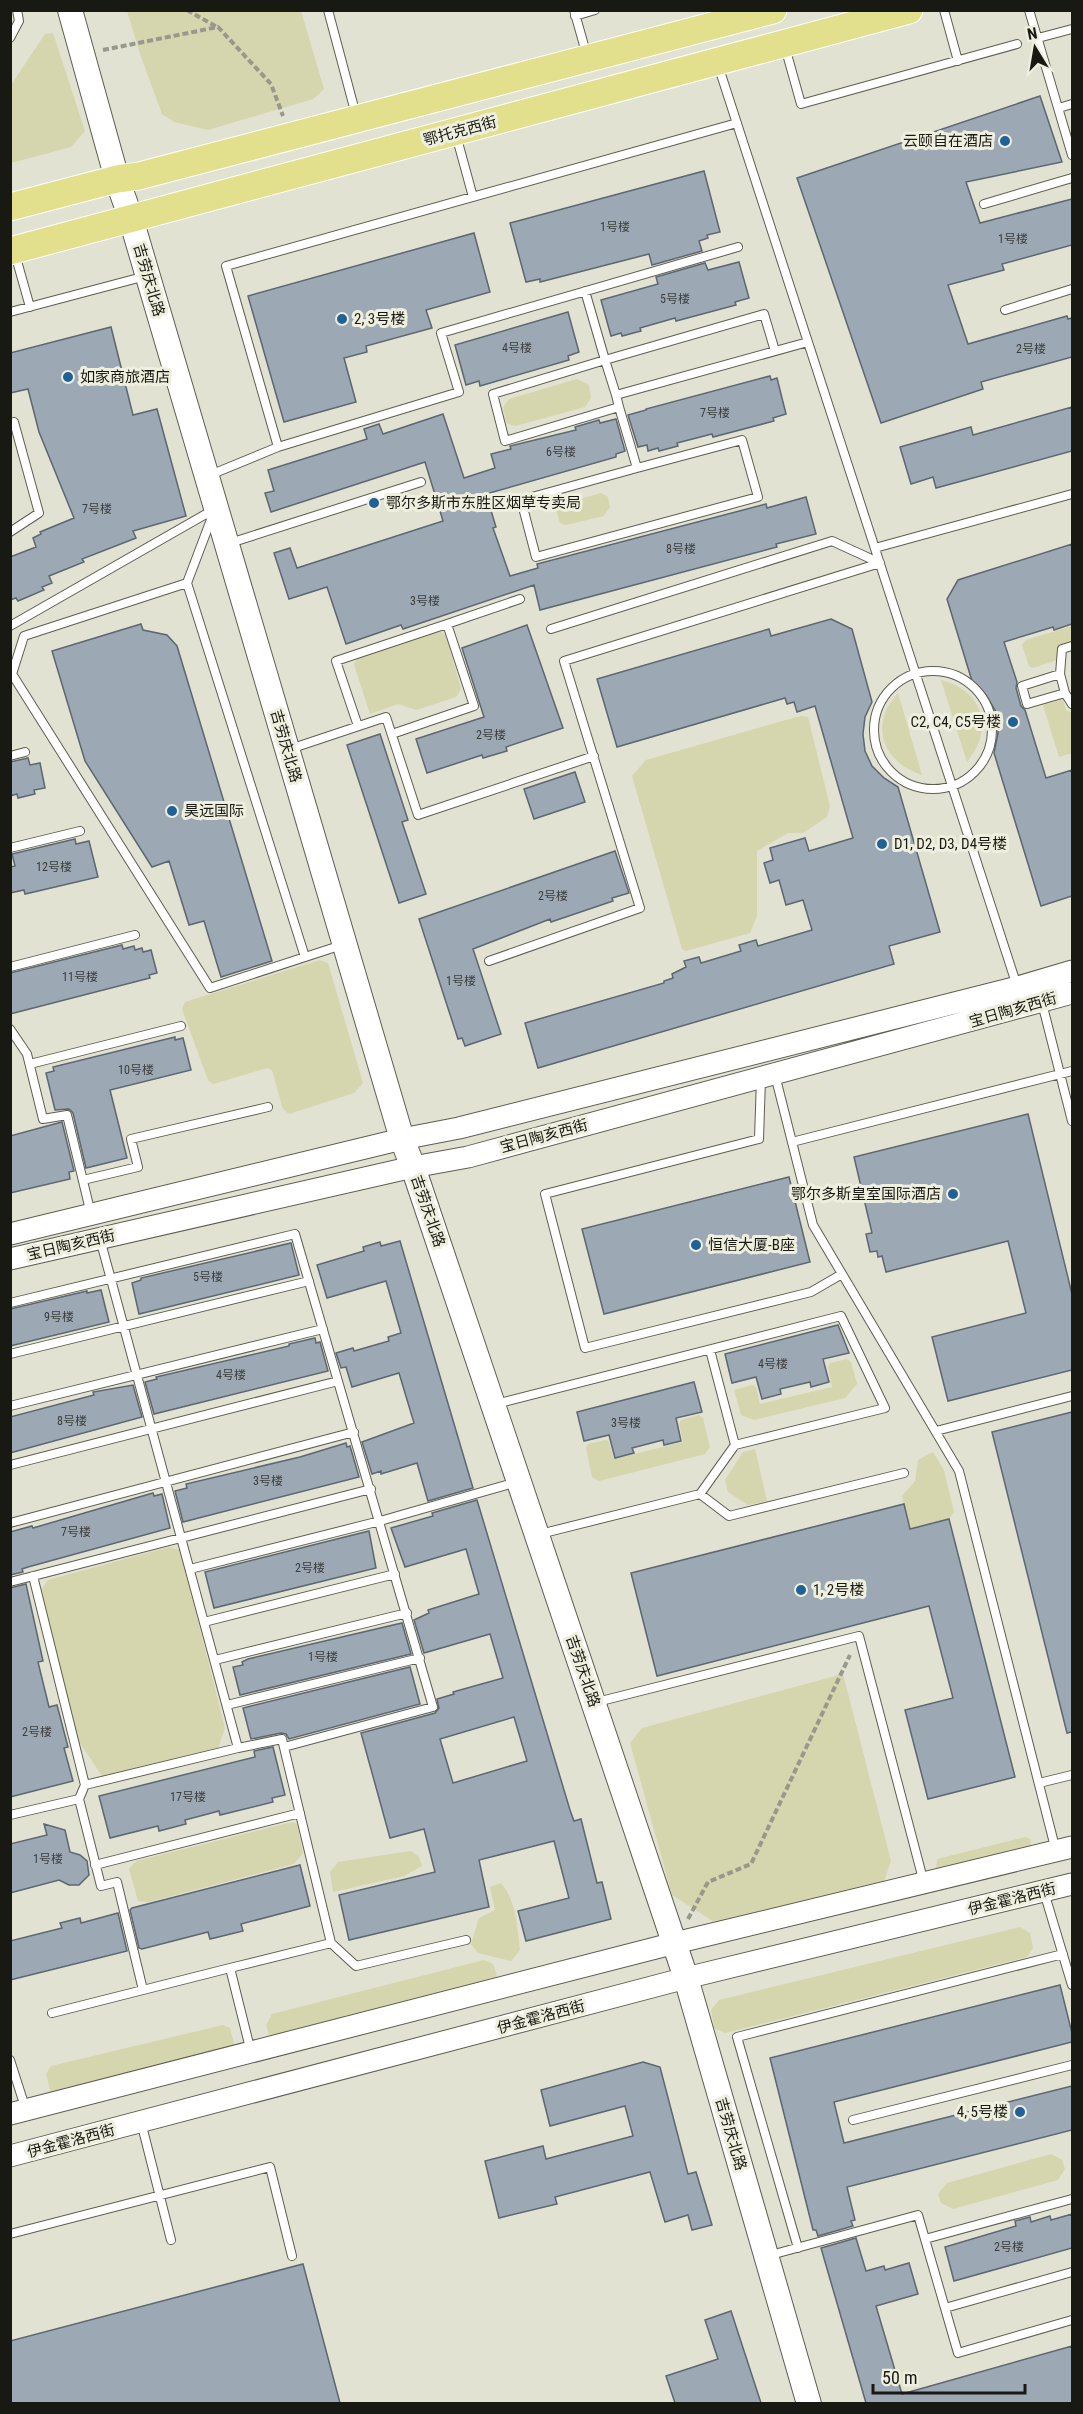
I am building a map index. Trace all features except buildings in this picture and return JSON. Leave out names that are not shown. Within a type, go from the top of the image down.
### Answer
[{"type":"main road","name":"吉劳庆北路","points":[[70,10],[117,179],[131,219],[402,1140],[675,1943],[809,2403]]},
{"type":"main road","points":[[10,207],[117,179],[139,176],[772,10]]},
{"type":"main road","name":"鄂托克西街","points":[[12,251],[909,10]]},
{"type":"street","name":"宝日陶亥西街","points":[[10,1234],[459,1128],[1018,987],[1072,971]]},
{"type":"street","name":"宝日陶亥西街","points":[[10,1259],[413,1167],[468,1157],[1072,993]]},
{"type":"street","points":[[18,2112],[675,1943],[1064,1849]]},
{"type":"street","name":"伊金霍洛西街","points":[[10,2156],[686,1978],[1072,1884]]},
{"type":"lane","points":[[10,39],[20,21],[17,10]]},
{"type":"lane","points":[[328,10],[357,119]]},
{"type":"lane","points":[[587,59],[575,13],[595,10]]},
{"type":"lane","points":[[944,10],[958,61]]},
{"type":"lane","points":[[1029,10],[1072,148]]},
{"type":"lane","points":[[1038,38],[1072,29]]},
{"type":"lane","points":[[784,44],[801,105],[1017,44]]},
{"type":"lane","points":[[717,62],[1018,987]]},
{"type":"lane","points":[[1059,108],[1072,104]]},
{"type":"lane","points":[[278,447],[226,266],[737,123]]},
{"type":"lane","points":[[455,132],[473,197]]},
{"type":"lane","points":[[984,204],[1072,178]]},
{"type":"lane","points":[[206,477],[278,447],[459,392],[441,333],[738,247]]},
{"type":"lane","points":[[12,251],[30,307]]},
{"type":"lane","points":[[10,312],[147,276]]},
{"type":"lane","points":[[1005,310],[1072,289]]},
{"type":"lane","points":[[585,291],[637,468]]},
{"type":"lane","points":[[619,407],[506,441],[493,394],[764,314],[775,351]]},
{"type":"lane","points":[[616,395],[808,342]]},
{"type":"lane","points":[[10,423],[14,422],[39,513],[10,532]]},
{"type":"lane","points":[[742,440],[758,497],[536,557],[521,500],[637,468],[742,440]]},
{"type":"lane","points":[[226,544],[421,482]]},
{"type":"lane","points":[[875,548],[1072,494]]},
{"type":"lane","points":[[216,508],[188,583],[305,957]]},
{"type":"lane","points":[[10,626],[216,508]]},
{"type":"lane","points":[[551,628],[832,541],[880,563]]},
{"type":"lane","points":[[489,961],[640,908],[564,661],[880,563]]},
{"type":"lane","points":[[188,583],[24,636],[12,674],[210,988],[344,945]]},
{"type":"lane","points":[[358,726],[336,661],[520,599]]},
{"type":"lane","points":[[392,734],[474,706],[447,624]]},
{"type":"lane","points":[[1072,646],[1062,649],[1060,674],[1065,693],[1072,704]]},
{"type":"lane","points":[[936,671],[956,675],[973,686],[985,702],[992,722],[991,742],[983,761],[970,776],[952,786],[933,789],[915,786],[898,778],[885,764],[877,748],[874,730],[877,711],[885,695],[899,682],[915,674],[936,671]]},
{"type":"lane","points":[[1060,674],[1022,686],[1028,704],[1065,693]]},
{"type":"lane","points":[[287,750],[386,717],[418,815],[594,756]]},
{"type":"lane","points":[[10,756],[25,752]]},
{"type":"lane","points":[[10,848],[80,831]]},
{"type":"lane","points":[[10,967],[135,935]]},
{"type":"lane","points":[[1041,1002],[1072,1121]]},
{"type":"lane","points":[[30,1064],[181,1026]]},
{"type":"lane","points":[[10,1029],[14,1041],[27,1054],[43,1119],[67,1115],[91,1214]]},
{"type":"lane","points":[[792,1142],[1072,1071]]},
{"type":"lane","points":[[768,1076],[792,1142],[813,1225],[959,1471],[1039,1783],[1064,1849]]},
{"type":"lane","points":[[768,1076],[759,1139],[545,1194],[585,1348],[812,1292],[842,1274]]},
{"type":"lane","points":[[83,1180],[138,1167],[131,1139],[268,1107]]},
{"type":"lane","points":[[10,1303],[295,1234],[407,1613],[432,1707],[284,1747]]},
{"type":"lane","points":[[100,1239],[238,1748]]},
{"type":"lane","points":[[10,1354],[309,1281]]},
{"type":"lane","points":[[493,1405],[841,1316],[885,1408],[735,1445],[700,1494],[537,1535]]},
{"type":"lane","points":[[10,1406],[323,1329]]},
{"type":"lane","points":[[710,1350],[735,1445]]},
{"type":"lane","points":[[10,1465],[338,1381]]},
{"type":"lane","points":[[936,1431],[1072,1396]]},
{"type":"lane","points":[[10,1523],[354,1432]]},
{"type":"lane","points":[[700,1494],[729,1516],[904,1473]]},
{"type":"lane","points":[[189,1569],[380,1521],[519,1482]]},
{"type":"lane","points":[[10,1582],[371,1489]]},
{"type":"lane","points":[[204,1622],[395,1574]]},
{"type":"lane","points":[[33,1576],[85,1785],[79,1799],[100,1886],[117,1882],[143,1990]]},
{"type":"lane","points":[[215,1660],[407,1613]]},
{"type":"lane","points":[[593,1702],[859,1636],[924,1883]]},
{"type":"lane","points":[[227,1706],[420,1658]]},
{"type":"lane","points":[[85,1785],[282,1739],[331,1942],[356,1966],[466,1940]]},
{"type":"lane","points":[[1039,1783],[1072,1775]]},
{"type":"lane","points":[[10,1815],[79,1799]]},
{"type":"lane","points":[[95,1865],[300,1813]]},
{"type":"lane","points":[[1044,1891],[1072,1984]]},
{"type":"lane","points":[[52,2013],[331,1942]]},
{"type":"lane","points":[[798,2248],[737,2037],[1063,1954]]},
{"type":"lane","points":[[230,1968],[251,2052]]},
{"type":"lane","points":[[11,2061],[18,2112]]},
{"type":"lane","points":[[853,2120],[1072,2065]]},
{"type":"lane","points":[[141,2122],[171,2240]]},
{"type":"lane","points":[[10,2234],[270,2167],[292,2256]]},
{"type":"lane","points":[[925,2239],[1072,2199]]},
{"type":"lane","points":[[767,2256],[918,2215],[958,2353],[1072,2320]]},
{"type":"lane","points":[[945,2308],[1072,2272]]},
{"type":"path","points":[[187,10],[218,27],[271,84],[290,136]]},
{"type":"path","points":[[82,55],[218,27]]},
{"type":"path","points":[[675,1943],[708,1882],[751,1864],[859,1636]]},
{"type":"green space","points":[[127,11],[301,11],[324,89],[313,99],[208,130],[174,122],[162,114]]},
{"type":"green space","points":[[53,33],[85,131],[71,147],[11,163],[11,85],[45,34]]},
{"type":"green space","points":[[577,379],[589,385],[591,398],[585,407],[515,426],[506,423],[503,407],[509,399]]},
{"type":"green space","points":[[601,493],[608,497],[610,507],[604,516],[566,525],[560,523],[555,506]]},
{"type":"green space","points":[[1072,626],[1072,642],[1059,646],[1057,660],[1033,668],[1029,666],[1022,645],[1026,640]]},
{"type":"green space","points":[[439,631],[446,635],[461,689],[456,697],[416,710],[398,704],[370,714],[354,664],[359,656]]},
{"type":"green space","points":[[941,680],[967,693],[980,712],[981,736],[967,762]]},
{"type":"green space","points":[[898,693],[922,775],[897,761],[889,752],[884,741],[882,730],[884,717]]},
{"type":"green space","points":[[1063,699],[1066,710],[1072,713],[1072,753],[1059,757],[1043,705]]},
{"type":"green space","points":[[800,716],[808,717],[830,806],[827,817],[803,833],[788,833],[757,851],[757,916],[750,933],[686,951],[682,949],[632,776],[646,760]]},
{"type":"green space","points":[[320,960],[328,963],[363,1083],[354,1093],[289,1114],[283,1109],[272,1070],[267,1068],[213,1084],[208,1080],[182,1009],[185,1002]]},
{"type":"green space","points":[[847,1359],[851,1362],[857,1384],[845,1398],[754,1420],[741,1415],[734,1390],[752,1385],[756,1387],[760,1404],[832,1387],[828,1367],[830,1363]]},
{"type":"green space","points":[[699,1415],[703,1418],[710,1447],[705,1454],[599,1481],[592,1477],[586,1448],[588,1444],[606,1440],[609,1442],[614,1459],[683,1442],[679,1424],[681,1420]]},
{"type":"green space","points":[[755,1449],[767,1501],[748,1505],[728,1492],[725,1480],[743,1452]]},
{"type":"green space","points":[[933,1452],[944,1470],[954,1512],[949,1519],[910,1529],[902,1496],[915,1481],[918,1460]]},
{"type":"green space","points":[[169,1547],[180,1550],[225,1728],[218,1748],[102,1776],[78,1740],[41,1590],[48,1580]]},
{"type":"green space","points":[[843,1674],[891,1861],[883,1884],[716,1923],[672,1895],[630,1743],[642,1728]]},
{"type":"green space","points":[[292,1822],[297,1824],[303,1853],[294,1864],[149,1902],[138,1901],[129,1869],[136,1861]]},
{"type":"green space","points":[[1025,1837],[1030,1839],[1031,1845],[1027,1851],[936,1869],[937,1859]]},
{"type":"green space","points":[[411,1851],[419,1857],[422,1866],[404,1876],[333,1892],[330,1872],[338,1862]]},
{"type":"green space","points":[[501,1883],[510,1898],[517,1924],[520,1950],[511,1961],[478,1953],[471,1944],[479,1918],[495,1910],[490,1887]]},
{"type":"green space","points":[[1020,1927],[1030,1933],[1033,1948],[1027,1957],[725,2033],[714,2028],[711,2010],[719,2000]]},
{"type":"green space","points":[[484,1960],[493,1964],[497,1976],[488,1985],[270,2038],[266,2025],[272,2014]]},
{"type":"green space","points":[[223,2025],[230,2028],[234,2044],[225,2051],[51,2094],[46,2074],[51,2066]]},
{"type":"green space","points":[[1051,2154],[1062,2160],[1065,2169],[1058,2180],[953,2209],[941,2203],[938,2194],[947,2183]]},
{"type":"place","name":"云颐自在酒店","points":[[1005,141]]},
{"type":"place","name":"2, 3号楼","points":[[342,319]]},
{"type":"place","name":"如家商旅酒店","points":[[68,377]]},
{"type":"place","name":"鄂尔多斯市东胜区烟草专卖局","points":[[374,503]]},
{"type":"place","name":"C2, C4, C5号楼","points":[[1013,722]]},
{"type":"place","name":"昊远国际","points":[[172,811]]},
{"type":"place","name":"D1, D2, D3, D4号楼","points":[[882,844]]},
{"type":"place","name":"鄂尔多斯皇室国际酒店","points":[[953,1194]]},
{"type":"place","name":"恒信大厦-B座","points":[[696,1245]]},
{"type":"place","name":"1, 2号楼","points":[[801,1590]]},
{"type":"place","name":"4, 5号楼","points":[[1020,2112]]}]
